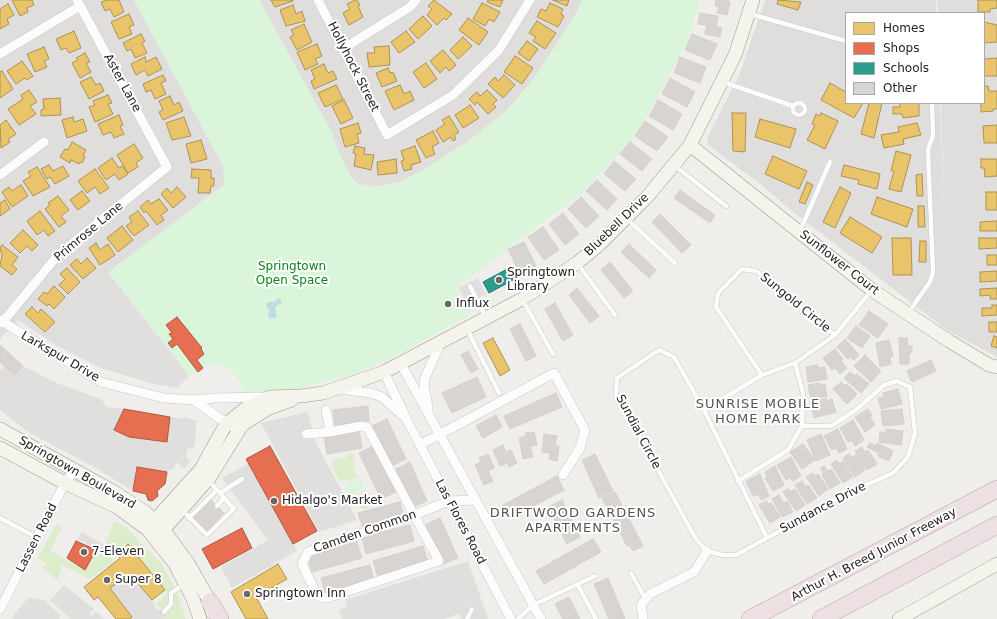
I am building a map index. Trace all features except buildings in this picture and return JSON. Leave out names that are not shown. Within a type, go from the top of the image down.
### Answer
[{"type":"highway","name":"Arthur H. Breed Junior Freeway","points":[[750,619],[997,489]]},
{"type":"highway","points":[[821,619],[997,525]]},
{"type":"highway","points":[[210,602],[220,619]]},
{"type":"street","name":"Hollyhock Street","points":[[318,0],[344,48],[387,135],[453,95],[499,50],[530,0]]},
{"type":"street","points":[[344,48],[410,7],[416,0]]},
{"type":"street","name":"Bluebell Drive","points":[[155,530],[246,408],[269,397],[301,396],[340,389],[401,364],[522,300],[577,263],[627,219],[690,145],[723,82],[735,55],[750,14],[753,0]]},
{"type":"street","points":[[0,54],[78,3]]},
{"type":"street","name":"Aster Lane","points":[[78,3],[167,167]]},
{"type":"street","points":[[0,175],[44,142]]},
{"type":"street","name":"Sunflower Court","points":[[690,145],[872,290],[989,365],[997,367]]},
{"type":"street","name":"Primrose Lane","points":[[1,322],[58,255],[167,167]]},
{"type":"street","name":"Larkspur Drive","points":[[1,322],[101,382],[164,398],[194,400],[269,397]]},
{"type":"street","name":"Las Flores Road","points":[[430,416],[424,387],[425,378],[440,344]]},
{"type":"street","name":"Las Flores Road","points":[[401,364],[541,619]]},
{"type":"street","name":"Las Flores Road","points":[[384,372],[409,424],[511,619]]},
{"type":"street","points":[[420,445],[554,373],[585,430],[580,448],[563,475]]},
{"type":"street","name":"Las Flores Road","points":[[340,389],[371,393],[382,397],[399,412],[409,424]]},
{"type":"street","name":"Bluebell Drive","points":[[231,427],[242,424],[267,409],[301,396]]},
{"type":"street","points":[[194,400],[231,427]]},
{"type":"street","points":[[326,410],[330,432]]},
{"type":"street","points":[[306,434],[330,432],[361,426],[367,427],[414,515]]},
{"type":"street","name":"Bluebell Drive","points":[[155,530],[185,514],[207,480],[231,427]]},
{"type":"street","name":"Springtown Boulevard","points":[[0,430],[116,493],[188,562],[210,602],[214,619]]},
{"type":"street","name":"Springtown Boulevard","points":[[0,448],[65,483],[117,507],[155,530],[175,564],[200,619]]},
{"type":"street","name":"Lassen Road","points":[[0,608],[38,538],[65,483],[75,470]]},
{"type":"street","name":"Camden Common","points":[[414,515],[439,561],[327,598],[317,594],[302,564],[308,552],[414,515],[449,501],[476,500]]},
{"type":"street","points":[[643,619],[641,605],[650,594],[694,572],[707,551]]},
{"type":"street","points":[[899,619],[997,564]]},
{"type":"lane","points":[[750,14],[845,41]]},
{"type":"lane","points":[[723,82],[793,106]]},
{"type":"lane","points":[[907,313],[930,282],[933,272],[928,150],[933,135],[932,104]]},
{"type":"lane","points":[[800,232],[830,162]]},
{"type":"lane","points":[[674,165],[726,206]]},
{"type":"lane","points":[[627,219],[675,263]]},
{"type":"lane","points":[[577,263],[615,314]]},
{"type":"lane","name":"Sungold Circle","points":[[762,375],[716,307],[718,293],[742,269],[756,271],[835,335]]},
{"type":"lane","points":[[470,286],[487,319]]},
{"type":"lane","points":[[704,410],[762,375],[795,363],[835,335],[872,290]]},
{"type":"lane","points":[[522,300],[552,354]]},
{"type":"lane","points":[[467,329],[499,394]]},
{"type":"lane","name":"Sundial Circle","points":[[707,551],[696,539],[616,394],[617,378],[659,350],[674,357],[704,410],[767,538]]},
{"type":"lane","points":[[738,481],[788,450],[802,426],[803,393],[795,363]]},
{"type":"lane","name":"Sundance Drive","points":[[707,551],[724,555],[736,555],[814,513],[837,498],[892,473],[908,457],[915,433],[910,387],[897,381],[884,385],[856,410],[831,426],[802,426]]},
{"type":"lane","points":[[207,480],[218,492],[224,498],[234,509],[207,535],[199,525],[185,514],[218,492],[242,479]]},
{"type":"lane","points":[[217,506],[224,498]]},
{"type":"lane","points":[[0,518],[38,538]]},
{"type":"lane","points":[[631,573],[646,600]]},
{"type":"lane","points":[[518,619],[533,606],[595,576]]},
{"type":"lane","points":[[164,612],[171,604],[171,593],[185,584]]},
{"type":"lane","points":[[578,585],[596,619]]},
{"type":"lane","points":[[467,619],[472,609]]},
{"type":"shaded area","points":[[0,0],[134,0],[223,166],[225,184],[109,272],[90,295],[57,346],[18,320],[0,339]]},
{"type":"shaded area","points":[[259,0],[582,0],[577,12],[536,76],[508,109],[469,141],[428,167],[400,182],[376,187],[359,184],[352,179],[338,151],[331,131]]},
{"type":"shaded area","points":[[765,0],[818,0],[813,18],[845,27],[845,104],[940,104],[944,211],[941,104],[985,104],[985,12],[938,12],[937,0],[997,0],[997,357],[948,331],[792,211],[763,186],[708,145],[707,138],[740,73]]},
{"type":"shaded area","points":[[818,0],[936,0],[936,12],[845,12],[845,27],[813,18]]},
{"type":"shaded area","points":[[108,272],[189,376],[177,388],[150,383],[101,368],[57,346],[90,295]]},
{"type":"shaded area","points":[[478,278],[486,294],[467,304],[459,288]]},
{"type":"shaded area","points":[[4,366],[14,375],[23,366],[54,382],[101,399],[107,407],[124,409],[114,430],[129,437],[166,442],[170,417],[181,419],[184,417],[197,421],[194,449],[188,448],[186,455],[187,459],[191,460],[184,469],[177,462],[173,469],[167,472],[137,467],[133,491],[94,467],[30,433],[0,410],[0,371]]},
{"type":"shaded area","points":[[308,412],[314,439],[357,520],[319,532],[261,423]]},
{"type":"shaded area","points":[[248,464],[297,551],[232,588],[221,567],[268,540],[222,478]]},
{"type":"shaded area","points":[[81,532],[105,545],[103,552],[77,539]]},
{"type":"shaded area","points":[[468,561],[488,619],[461,619],[460,614],[443,619],[342,619],[339,610],[347,607],[345,600]]},
{"type":"shaded area","points":[[130,574],[152,600],[157,611],[161,609],[167,615],[163,619],[130,619],[132,617],[110,588]]},
{"type":"shaded area","points":[[64,585],[94,609],[89,614],[92,616],[95,611],[105,619],[71,619],[50,600]]},
{"type":"shaded area","points":[[29,597],[44,600],[61,616],[59,619],[14,619],[12,617]]},
{"type":"green space","name":"Springtown Open Space","points":[[134,0],[259,0],[331,131],[338,151],[352,178],[359,184],[376,187],[400,182],[428,167],[469,141],[508,109],[536,76],[577,12],[582,0],[700,0],[689,38],[635,137],[581,194],[455,288],[472,314],[392,358],[345,377],[290,390],[244,392],[237,377],[231,371],[223,367],[216,365],[206,367],[189,376],[109,272],[225,184],[223,166]]},
{"type":"green space","points":[[349,452],[355,455],[353,463],[357,477],[350,481],[348,478],[340,482],[332,467],[333,460],[337,458],[345,459]]},
{"type":"green space","points":[[358,480],[363,481],[363,488],[350,496],[345,487]]},
{"type":"green space","points":[[364,491],[379,499],[381,503],[365,509],[359,507],[355,500],[358,494]]},
{"type":"green space","points":[[116,521],[129,530],[163,566],[176,591],[186,619],[163,619],[168,615],[156,604],[167,593],[127,542],[110,556],[114,561],[90,579],[61,565],[60,568],[62,569],[58,578],[61,583],[42,568],[46,564],[38,558],[56,524],[62,526],[50,551],[85,570],[96,550],[103,552],[113,523]]},
{"type":"water","points":[[277,299],[280,299],[282,303],[275,307],[277,317],[271,319],[268,316],[269,309],[266,305],[268,302],[274,302]]},
{"type":"place","name":"Springtown Library","points":[[499,280]]},
{"type":"place","name":"Influx","points":[[448,304]]},
{"type":"place","name":"Hidalgo's Market","points":[[274,501]]},
{"type":"place","name":"7-Eleven","points":[[84,552]]},
{"type":"place","name":"Super 8","points":[[107,580]]},
{"type":"place","name":"Springtown Inn","points":[[247,594]]},
{"type":"district","name":"SUNRISE MOBILE HOME PARK","points":[[758,412]]},
{"type":"district","name":"DRIFTWOOD GARDENS APARTMENTS","points":[[573,522]]}]
